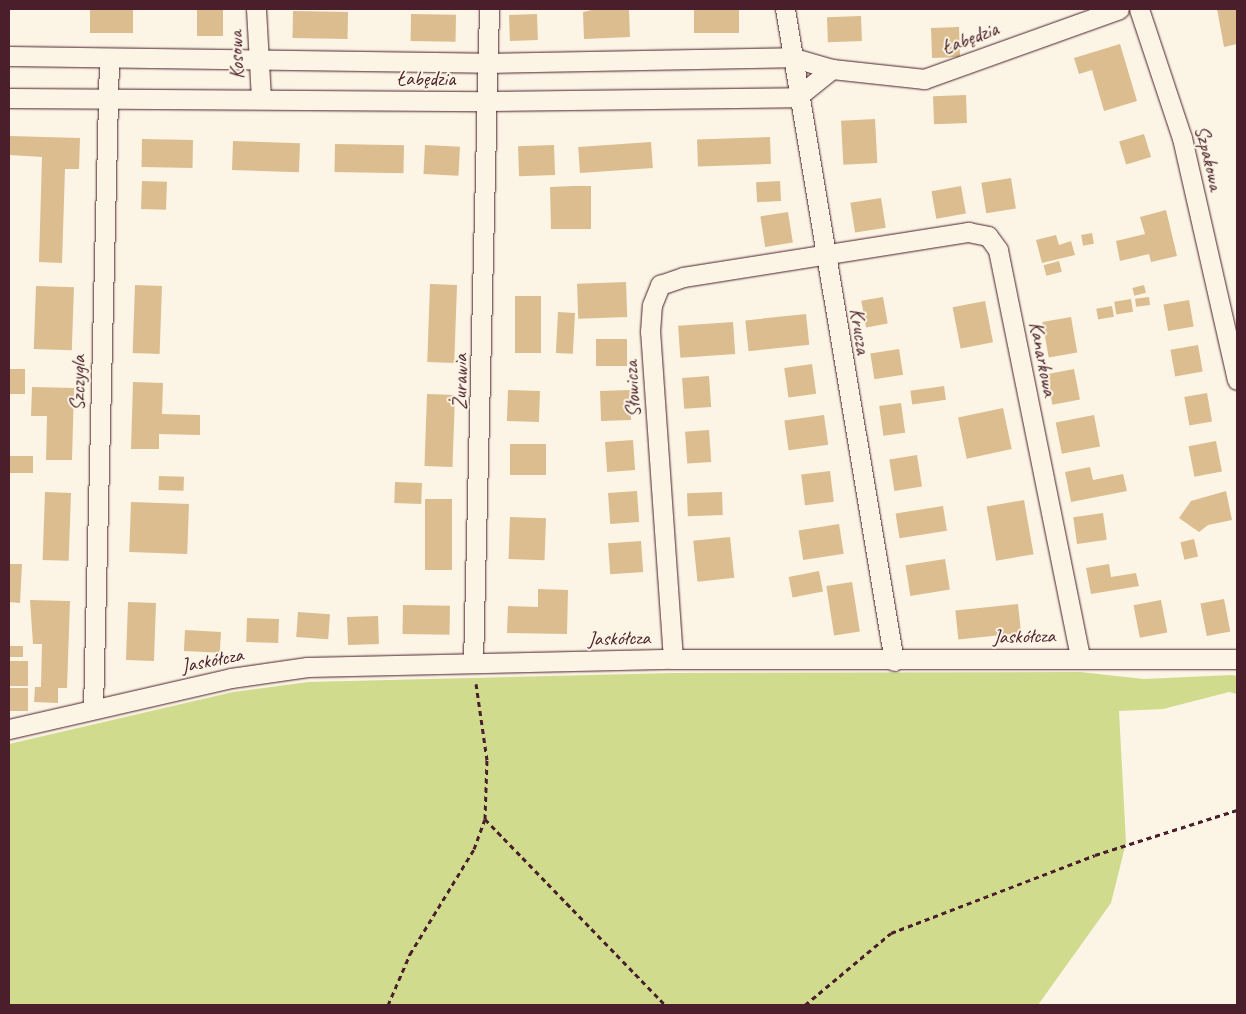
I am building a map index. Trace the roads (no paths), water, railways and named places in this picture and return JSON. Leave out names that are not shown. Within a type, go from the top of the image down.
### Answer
[{"type":"street","name":"Kosowa","points":[[256,9],[261,100]]},
{"type":"street","name":"Żurawia","points":[[473,663],[489,9]]},
{"type":"street","name":"Krucza","points":[[785,9],[797,97],[894,661]]},
{"type":"street","name":"Łabędzia","points":[[9,56],[487,63],[791,57],[832,69],[924,79],[1119,9]]},
{"type":"street","name":"Szpakowa","points":[[1139,9],[1182,138],[1237,380]]},
{"type":"street","name":"Szczygla","points":[[93,709],[109,58]]},
{"type":"street","points":[[797,97],[832,69]]},
{"type":"street","name":"Łabędzia","points":[[9,98],[488,102],[797,97]]},
{"type":"street","name":"Kanarkowa","points":[[825,256],[968,232],[988,236],[998,250],[1080,657]]},
{"type":"street","name":"Słowicza","points":[[673,659],[652,304],[660,285],[683,277],[825,256]]},
{"type":"street","name":"Jaskółcza","points":[[9,729],[231,678],[307,667],[673,659],[894,661],[1080,657],[1237,659]]}]
